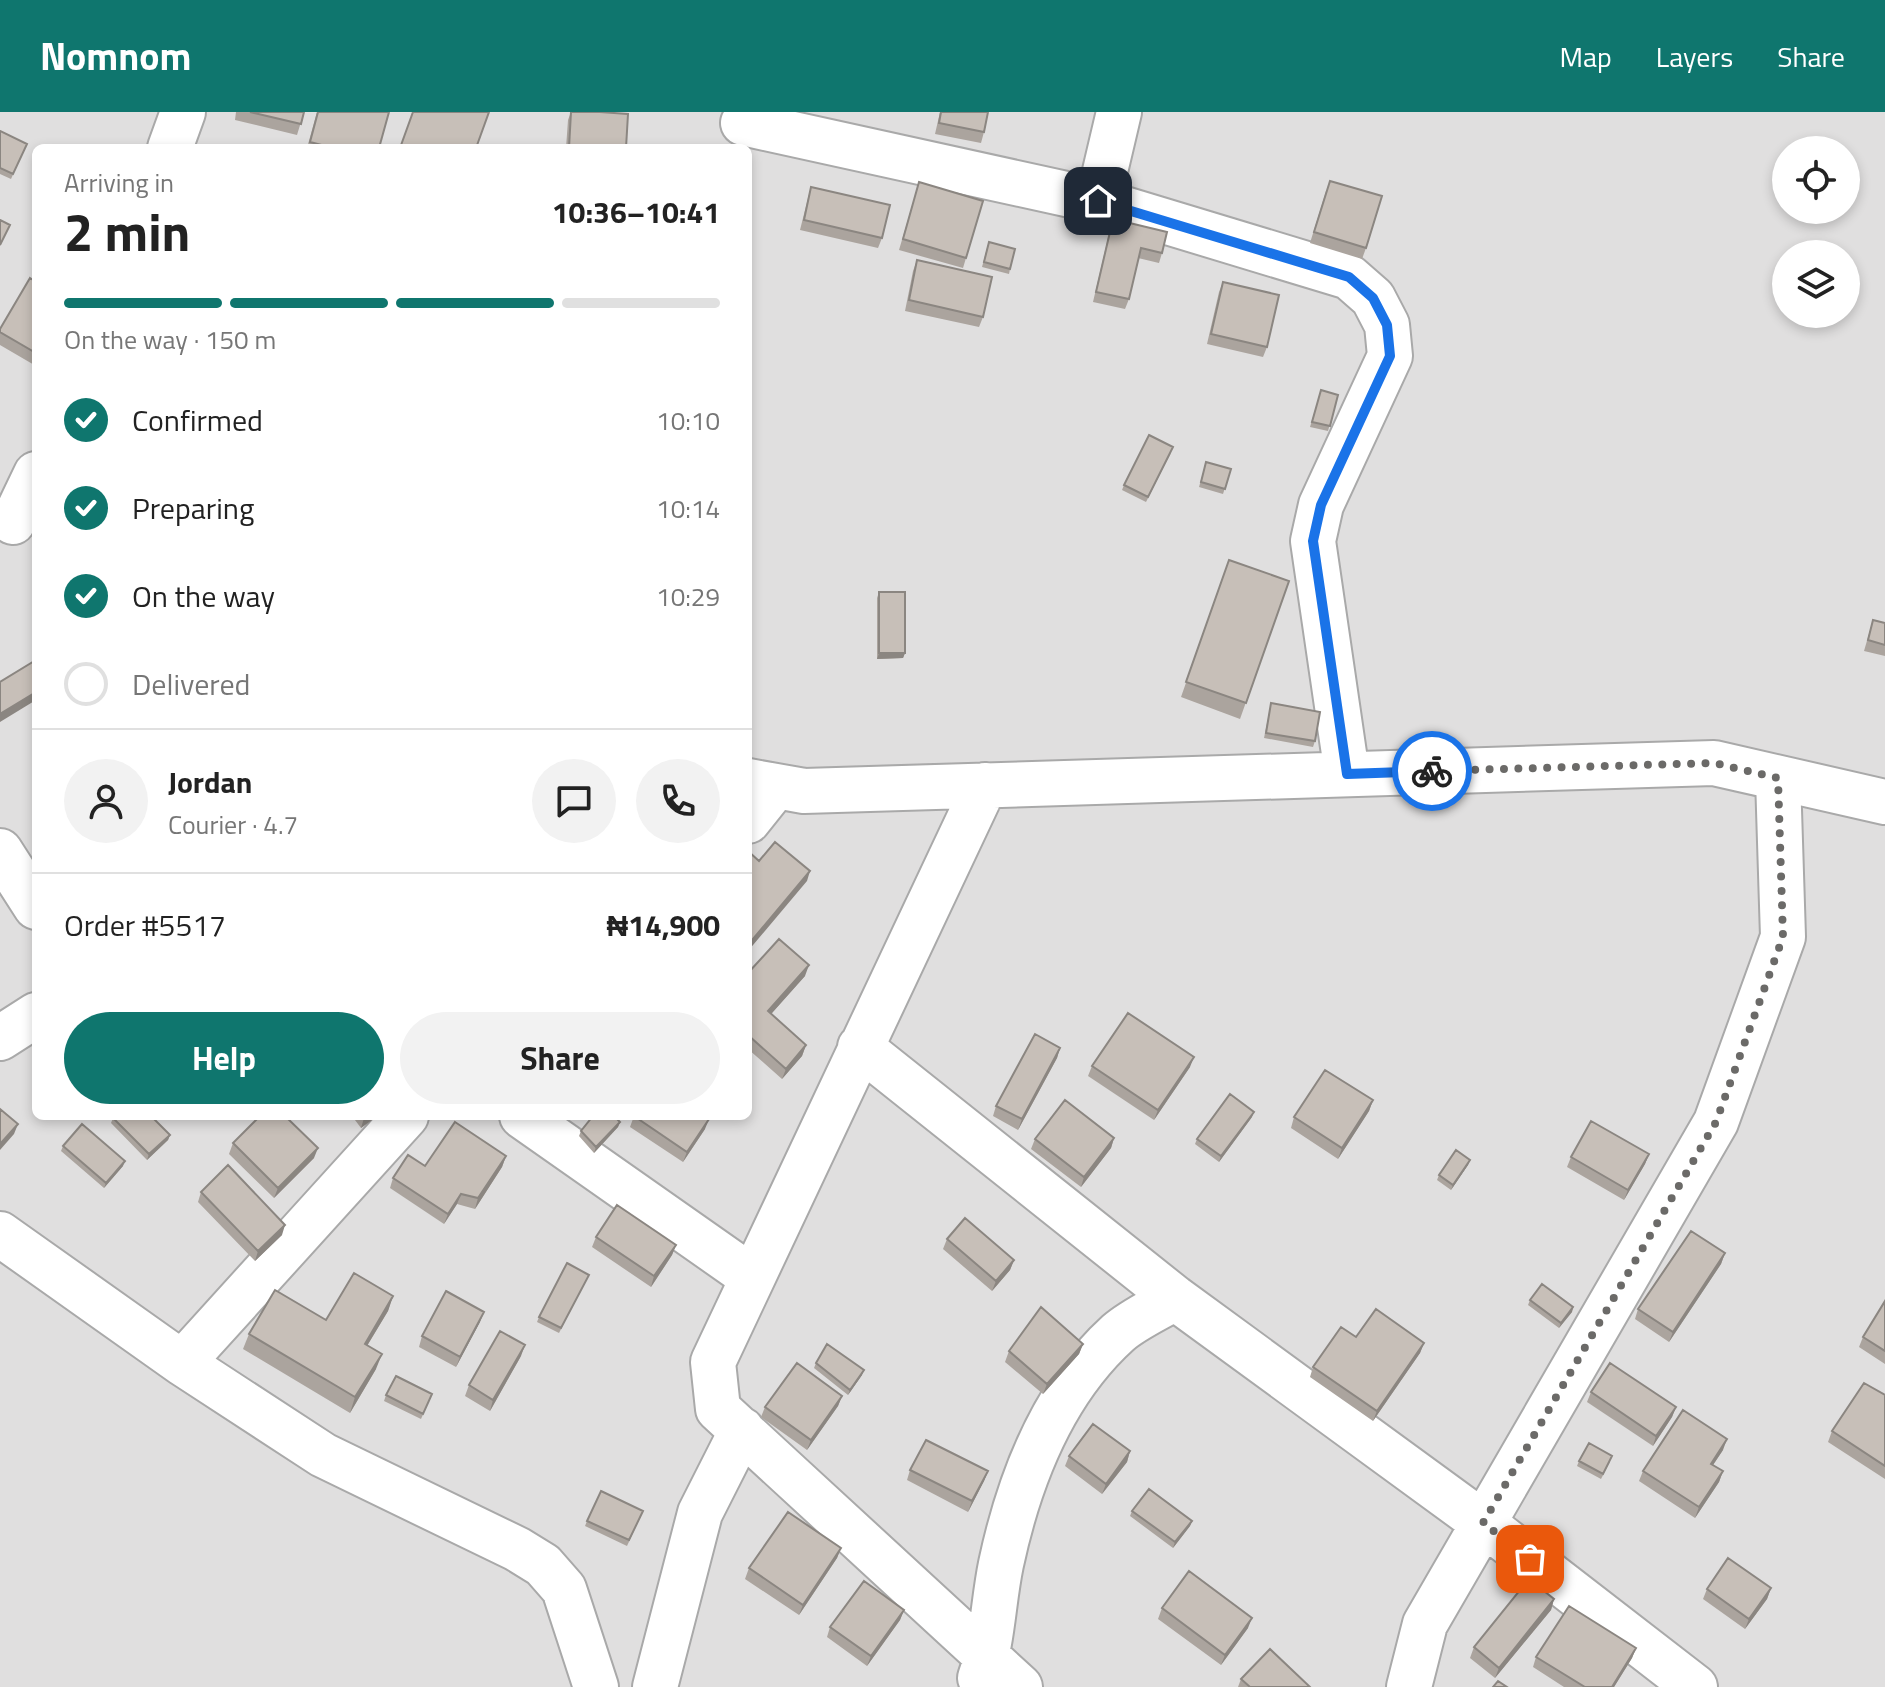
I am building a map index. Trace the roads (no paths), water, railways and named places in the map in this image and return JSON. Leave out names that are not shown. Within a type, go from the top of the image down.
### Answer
[{"type":"street","points":[[171,144],[183,112]]},
{"type":"street","points":[[1098,201],[1119,112]]},
{"type":"street","points":[[743,123],[1098,201],[1349,277],[1373,298],[1387,325],[1390,356],[1321,505],[1313,541],[1347,774]]},
{"type":"street","points":[[16,523],[32,484]]},
{"type":"street","points":[[752,810],[762,784],[804,791],[1689,763],[1714,763],[1885,802]]},
{"type":"street","points":[[1409,1687],[1425,1624],[1716,1122],[1783,937],[1778,778]]},
{"type":"street","points":[[985,785],[750,1276],[713,1362],[718,1409],[982,1672],[1020,1687]]},
{"type":"street","points":[[0,851],[32,901]]},
{"type":"street","points":[[0,1038],[32,1018]]},
{"type":"street","points":[[860,1047],[1175,1298],[1483,1523],[1695,1687]]},
{"type":"street","points":[[182,1363],[402,1120]]},
{"type":"street","points":[[528,1120],[750,1276]]},
{"type":"street","points":[[0,1234],[182,1363],[360,1476],[517,1549],[543,1565],[564,1589],[596,1687]]},
{"type":"street","points":[[982,1672],[1001,1563],[1031,1460],[1074,1382],[1119,1332],[1175,1298]]},
{"type":"street","points":[[655,1687],[700,1513],[742,1430]]}]
